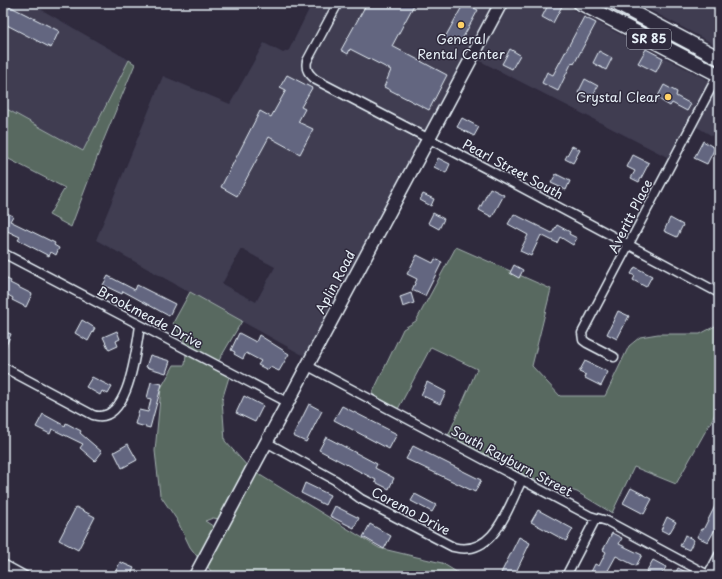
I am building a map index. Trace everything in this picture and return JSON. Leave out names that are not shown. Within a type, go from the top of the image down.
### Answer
[{"type":"main road","name":"SR 85","points":[[580,3],[719,74]]},
{"type":"main road","name":"SR 85","points":[[616,3],[719,58]]},
{"type":"street","name":"Pearl Street South","points":[[338,3],[307,61],[306,68],[310,75],[316,80],[719,293]]},
{"type":"street","name":"Aplin Road","points":[[195,576],[306,365],[501,3]]},
{"type":"street","name":"Averitt Place","points":[[614,357],[587,343],[583,340],[582,334],[719,74]]},
{"type":"street","name":"Brookmeade Drive","points":[[3,253],[287,402]]},
{"type":"street","points":[[3,367],[93,415],[99,417],[108,416],[115,410],[128,383],[140,326]]},
{"type":"street","name":"South Rayburn Street","points":[[306,365],[596,518],[607,521],[709,573],[719,573]]},
{"type":"street","name":"Coremo Drive","points":[[266,442],[335,480],[362,499],[453,547],[461,549],[479,547],[492,537],[522,480]]},
{"type":"street","points":[[566,576],[596,518]]},
{"type":"street","points":[[709,573],[719,555]]},
{"type":"street","points":[[3,564],[25,576]]},
{"type":"shaded area","points":[[3,3],[30,3],[129,60],[83,152],[3,107]]},
{"type":"shaded area","points":[[312,3],[333,3],[303,56],[301,67],[307,78],[422,139],[306,357],[96,240],[163,76],[230,104],[264,43],[283,53],[289,50]],"holes":[[[241,249],[275,267],[256,302],[222,284]]]},
{"type":"shaded area","points":[[343,3],[496,3],[426,133],[313,73],[310,67],[311,62]]},
{"type":"shaded area","points":[[506,3],[560,3],[710,81],[669,158],[478,60],[435,137]]},
{"type":"shaded area","points":[[637,3],[719,3],[719,47]]},
{"type":"shaded area","points":[[718,85],[719,140],[697,127],[677,162]]},
{"type":"green space","points":[[129,60],[135,64],[104,139],[71,227],[49,215],[65,188],[3,156],[3,107],[83,151]]},
{"type":"green space","points":[[456,247],[551,289],[532,366],[560,396],[605,396],[629,346],[640,337],[658,334],[700,334],[719,324],[719,407],[676,484],[634,467],[612,513],[577,492],[533,479],[448,436],[477,369],[431,347],[398,409],[372,394],[403,329],[416,321]]},
{"type":"green space","points":[[190,292],[242,321],[218,362],[186,345],[173,323]]},
{"type":"green space","points":[[186,354],[229,377],[222,400],[225,441],[248,467],[220,519],[213,518],[205,521],[216,528],[199,559],[190,547],[177,520],[160,495],[155,451],[161,388],[174,365],[185,365]]},
{"type":"green space","points":[[255,472],[379,548],[442,563],[463,576],[215,576],[206,565]]},
{"type":"building","points":[[3,3],[59,31],[51,48],[3,23]]},
{"type":"building","points":[[367,3],[415,3],[392,46],[447,75],[429,110],[384,87],[391,70],[350,49],[348,54],[341,50]]},
{"type":"building","name":"General Rental Center","points":[[464,3],[478,10],[460,43],[454,40],[451,45],[443,41]]},
{"type":"building","points":[[549,3],[556,3],[562,6],[553,23],[542,17]]},
{"type":"building","points":[[584,17],[596,23],[574,64],[572,62],[558,91],[542,83],[547,72],[553,75]]},
{"type":"building","points":[[510,49],[520,55],[512,69],[502,64]]},
{"type":"building","points":[[646,49],[663,58],[656,72],[638,63]]},
{"type":"building","points":[[599,51],[612,58],[606,70],[593,63]]},
{"type":"building","points":[[287,75],[312,88],[301,107],[305,109],[298,122],[313,129],[300,154],[269,137],[237,196],[221,187],[260,111],[271,117],[286,90],[280,87]]},
{"type":"building","points":[[585,79],[598,86],[591,99],[578,93]]},
{"type":"building","name":"Crystal Clear","points":[[664,85],[677,92],[676,96],[691,104],[687,111],[672,103],[670,106],[657,98]]},
{"type":"building","points":[[462,118],[479,127],[474,136],[457,127]]},
{"type":"building","points":[[703,141],[715,148],[707,164],[694,158]]},
{"type":"building","points":[[572,146],[580,150],[573,163],[565,159]]},
{"type":"building","points":[[633,155],[649,163],[639,182],[631,178],[635,171],[627,167]]},
{"type":"building","points":[[438,158],[450,164],[446,173],[434,167]]},
{"type":"building","points":[[556,174],[570,181],[566,190],[551,183]]},
{"type":"building","points":[[490,188],[504,195],[492,217],[479,210]]},
{"type":"building","points":[[423,194],[434,199],[431,206],[420,200]]},
{"type":"building","points":[[3,211],[13,216],[10,221],[55,243],[54,245],[59,248],[56,255],[51,252],[49,256],[18,240],[20,237],[3,229]]},
{"type":"building","points":[[433,213],[444,219],[439,229],[428,223]]},
{"type":"building","points":[[514,214],[552,233],[557,225],[570,232],[569,234],[577,238],[573,245],[560,237],[557,243],[541,235],[531,256],[520,251],[528,235],[508,224]]},
{"type":"building","points":[[670,218],[683,225],[677,237],[664,231]]},
{"type":"building","points":[[417,255],[433,263],[435,259],[442,262],[425,296],[412,290],[417,279],[407,274]]},
{"type":"building","points":[[514,265],[523,270],[519,278],[510,273]]},
{"type":"building","points":[[635,267],[652,276],[646,287],[633,280],[635,276],[631,274]]},
{"type":"building","points":[[108,276],[135,290],[137,285],[175,304],[169,316],[123,291],[122,294],[103,285]]},
{"type":"building","points":[[3,277],[11,281],[10,283],[32,294],[26,307],[12,300],[13,298],[3,292]]},
{"type":"building","points":[[411,293],[414,303],[403,307],[400,297]]},
{"type":"building","points":[[618,311],[629,316],[617,339],[607,334]]},
{"type":"building","points":[[82,320],[95,328],[88,341],[75,333]]},
{"type":"building","points":[[3,331],[11,334],[3,353]]},
{"type":"building","points":[[117,331],[120,339],[116,341],[118,346],[109,350],[103,337]]},
{"type":"building","points":[[239,333],[256,342],[259,335],[289,354],[279,371],[270,367],[268,370],[258,365],[261,361],[246,353],[243,359],[234,354],[235,352],[231,350]]},
{"type":"building","points":[[150,355],[170,361],[166,373],[146,367]]},
{"type":"building","points":[[585,361],[608,372],[601,386],[585,378],[586,375],[579,372]]},
{"type":"building","points":[[92,377],[112,387],[108,394],[102,391],[100,395],[86,387]]},
{"type":"building","points":[[151,382],[162,384],[150,428],[135,424],[139,410],[148,412],[151,399],[147,398]]},
{"type":"building","points":[[427,382],[446,392],[440,404],[421,395]]},
{"type":"building","points":[[244,396],[263,406],[255,422],[236,413]]},
{"type":"building","points":[[309,404],[322,411],[306,442],[293,436]]},
{"type":"building","points":[[342,406],[397,434],[389,449],[334,420]]},
{"type":"building","points":[[43,414],[65,426],[66,423],[81,431],[80,433],[102,452],[95,461],[80,448],[83,444],[52,429],[50,434],[36,427]]},
{"type":"building","points":[[326,437],[377,464],[375,468],[394,478],[389,489],[375,482],[376,480],[319,450]]},
{"type":"building","points":[[128,444],[137,460],[122,468],[114,452]]},
{"type":"building","points":[[413,446],[481,480],[475,492],[406,459]]},
{"type":"building","points":[[305,483],[330,495],[325,505],[301,493]]},
{"type":"building","points":[[631,488],[652,499],[644,514],[623,503]]},
{"type":"building","points":[[415,494],[436,505],[432,512],[411,501]]},
{"type":"building","points":[[719,498],[719,527],[717,526],[708,542],[697,537],[701,529],[703,530]]},
{"type":"building","points":[[335,506],[359,518],[354,528],[330,516]]},
{"type":"building","points":[[76,507],[95,517],[78,550],[59,540]]},
{"type":"building","points":[[538,510],[573,529],[566,541],[531,522]]},
{"type":"building","points":[[667,517],[676,522],[669,534],[661,530]]},
{"type":"building","points":[[370,524],[391,536],[384,549],[363,537]]},
{"type":"building","points":[[612,533],[622,538],[619,544],[642,555],[636,566],[616,556],[605,576],[589,576],[595,564],[599,566],[606,552],[603,550]]},
{"type":"building","points":[[685,535],[694,540],[689,550],[680,546]]},
{"type":"building","points":[[519,537],[530,543],[514,576],[507,576],[501,573]]},
{"type":"building","points":[[653,560],[666,567],[661,576],[654,576],[646,572]]},
{"type":"building","points":[[120,562],[134,568],[130,576],[121,576],[115,573]]},
{"type":"building","points":[[678,568],[694,576],[674,576]]},
{"type":"place","name":"General Rental Center","points":[[461,25]]},
{"type":"place","name":"Crystal Clear","points":[[668,97]]}]
